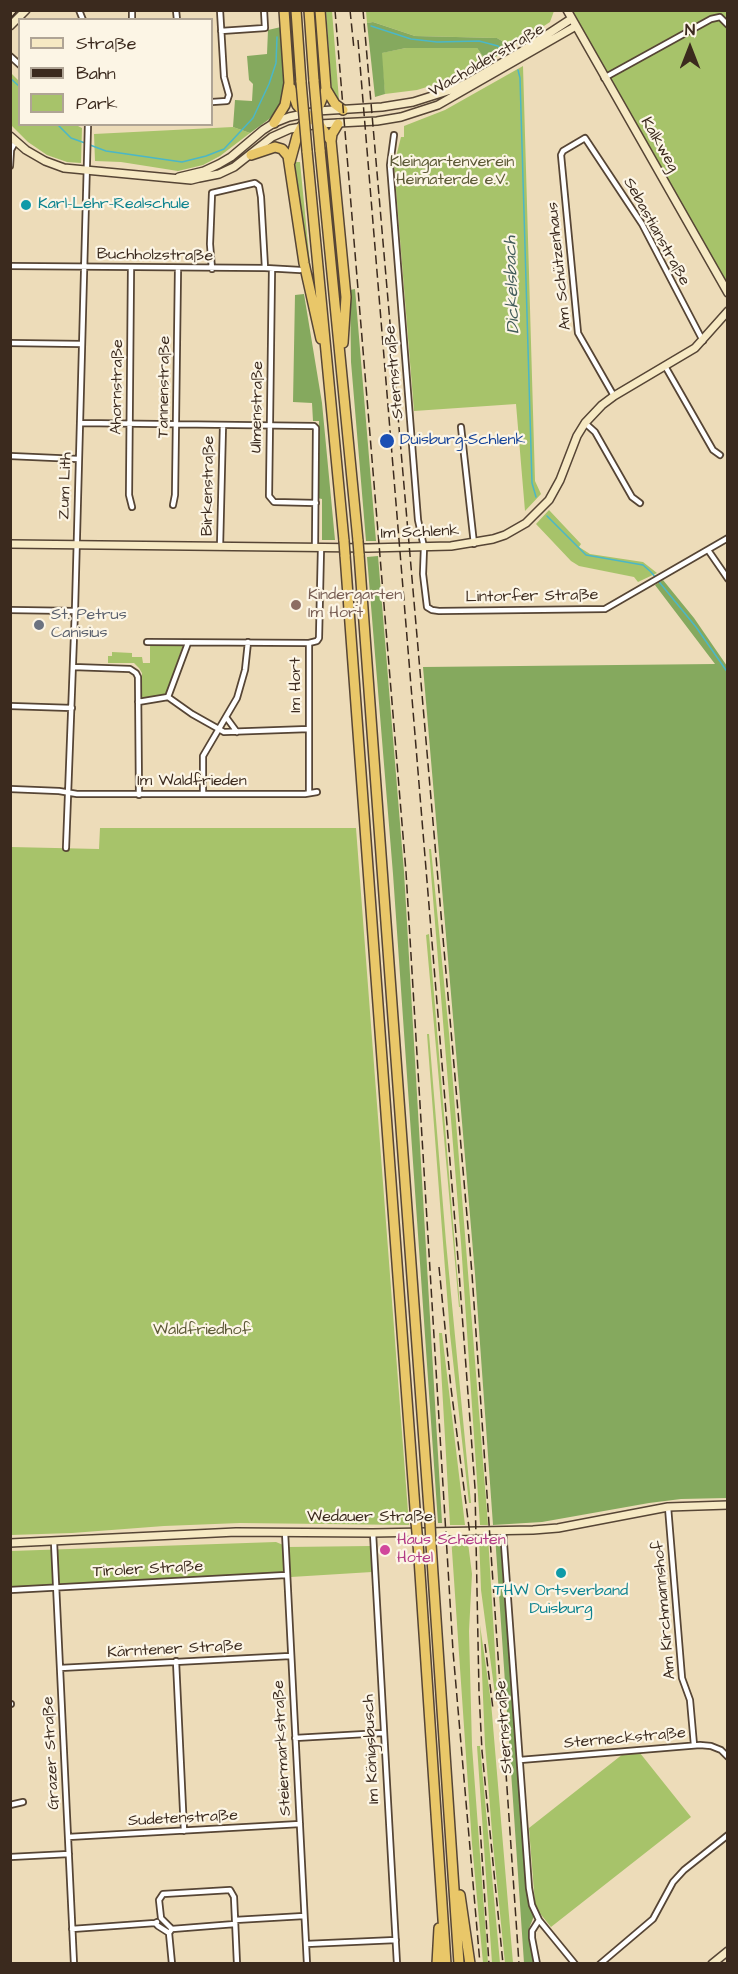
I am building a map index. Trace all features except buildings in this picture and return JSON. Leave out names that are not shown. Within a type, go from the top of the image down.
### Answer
[{"type":"highway","points":[[274,123],[285,105],[289,83],[284,10]]},
{"type":"highway","points":[[296,10],[344,541],[418,1543],[446,1964]]},
{"type":"highway","points":[[309,10],[320,150],[358,541],[430,1522],[459,1964]]},
{"type":"highway","points":[[320,10],[326,89],[335,104],[343,110]]},
{"type":"highway","points":[[289,83],[296,102],[319,124],[331,141]]},
{"type":"highway","points":[[290,165],[294,145],[302,126],[326,89]]},
{"type":"highway","points":[[338,124],[331,141],[346,297],[341,357]]},
{"type":"highway","points":[[251,155],[275,147],[284,151],[290,165],[302,266],[327,358]]},
{"type":"highway","points":[[452,1848],[470,1964]]},
{"type":"highway","points":[[437,1964],[442,1899]]},
{"type":"street","points":[[10,26],[26,10]]},
{"type":"street","points":[[213,102],[227,101],[229,95],[224,77],[220,10]]},
{"type":"street","points":[[221,31],[266,28],[264,10]]},
{"type":"street","name":"Kalkweg","points":[[567,10],[728,293]]},
{"type":"street","points":[[604,78],[711,19],[720,17],[728,26]]},
{"type":"street","name":"Wacholderstraße","points":[[173,178],[204,171],[219,164],[274,123],[310,114],[413,102],[454,89],[522,51],[572,19]]},
{"type":"street","name":"Wacholderstraße","points":[[13,139],[45,161],[64,168],[191,180],[219,174],[234,167],[265,142],[280,133],[302,126],[401,117],[438,105],[576,26]]},
{"type":"street","name":"Zum Lith","points":[[66,848],[88,126]]},
{"type":"street","name":"Sternstraße","points":[[394,135],[390,165],[418,520],[424,547],[423,574],[427,607]]},
{"type":"street","name":"Sebastianstraße","points":[[585,138],[642,224],[703,341]]},
{"type":"street","name":"Am Schützenhaus","points":[[585,138],[563,151],[561,155],[578,333],[614,396]]},
{"type":"street","points":[[10,166],[13,139]]},
{"type":"street","points":[[212,269],[210,244],[212,193],[256,183],[259,186],[261,197],[265,268]]},
{"type":"street","name":"Buchholzstraße","points":[[10,266],[212,269],[302,266]]},
{"type":"street","name":"Ahornstraße","points":[[131,268],[129,495],[132,507]]},
{"type":"street","name":"Tannenstraße","points":[[172,505],[175,495],[178,268]]},
{"type":"street","name":"Ulmenstraße","points":[[272,268],[269,496],[274,502],[316,503]]},
{"type":"street","name":"Im Schlenk","points":[[10,544],[424,547],[474,544],[493,539],[526,523],[541,509],[555,491],[577,436],[585,423],[602,405],[683,356],[703,341],[728,311]]},
{"type":"street","points":[[10,343],[82,344]]},
{"type":"street","points":[[665,366],[713,450],[720,455]]},
{"type":"street","points":[[80,423],[314,426],[318,548]]},
{"type":"street","points":[[585,423],[595,432],[632,497],[640,503]]},
{"type":"street","name":"Birkenstraße","points":[[220,547],[223,425]]},
{"type":"street","points":[[461,427],[474,544]]},
{"type":"street","points":[[10,456],[78,459]]},
{"type":"street","name":"Lintorfer Straße","points":[[427,607],[439,611],[605,609],[728,538]]},
{"type":"street","name":"Im Hort","points":[[309,793],[309,643],[319,638],[318,548]]},
{"type":"street","points":[[708,550],[728,579]]},
{"type":"street","points":[[10,610],[75,611]]},
{"type":"street","points":[[147,642],[309,643]]},
{"type":"street","points":[[203,794],[203,758],[242,683],[248,642]]},
{"type":"street","points":[[168,697],[188,643]]},
{"type":"street","points":[[73,667],[130,669],[134,670],[138,677],[139,795]]},
{"type":"street","points":[[138,702],[168,697],[224,732],[309,729]]},
{"type":"street","points":[[10,706],[72,708]]},
{"type":"street","points":[[226,717],[237,732]]},
{"type":"street","name":"Im Waldfrieden","points":[[10,789],[139,795],[317,792]]},
{"type":"street","name":"Wedauer Straße","points":[[10,1543],[188,1534],[373,1533],[558,1528],[668,1507],[728,1505]]},
{"type":"street","name":"Am Kirchmannshof","points":[[668,1507],[682,1678],[690,1700],[694,1745]]},
{"type":"street","name":"Sternstraße","points":[[503,1530],[529,1888],[532,1905],[539,1920],[575,1964]]},
{"type":"street","name":"Steiermarkstraße","points":[[285,1532],[307,1964]]},
{"type":"street","name":"Im Königsbusch","points":[[373,1533],[397,1964]]},
{"type":"street","name":"Grazer Straße","points":[[54,1542],[74,1964]]},
{"type":"street","name":"Tiroler Straße","points":[[10,1590],[286,1575]]},
{"type":"street","name":"Kärntener Straße","points":[[60,1668],[290,1656]]},
{"type":"street","points":[[176,1661],[184,1831]]},
{"type":"street","points":[[295,1738],[383,1733]]},
{"type":"street","name":"Sterneckstraße","points":[[520,1760],[694,1745],[711,1746],[721,1750],[728,1757]]},
{"type":"street","points":[[10,1805],[22,1802]]},
{"type":"street","name":"Sudetenstraße","points":[[68,1837],[300,1824]]},
{"type":"street","points":[[600,1964],[653,1919],[673,1882],[684,1870],[728,1835]]},
{"type":"street","points":[[10,1857],[69,1854]]},
{"type":"street","points":[[172,1964],[170,1931],[160,1918],[159,1900],[163,1894],[225,1889],[233,1893],[237,1964]]},
{"type":"street","points":[[155,1923],[165,1932],[235,1922],[304,1916]]},
{"type":"street","points":[[72,1929],[155,1923],[160,1918]]},
{"type":"street","name":"Sternstraße","points":[[537,1964],[532,1931],[539,1920]]},
{"type":"street","points":[[306,1944],[396,1940]]},
{"type":"street","points":[[712,1964],[728,1951]]},
{"type":"green space","points":[[554,10],[550,22],[512,47],[497,38],[415,36],[373,22],[367,23],[366,11]]},
{"type":"green space","points":[[326,11],[332,11],[339,100],[332,92]]},
{"type":"green space","points":[[572,11],[727,11],[727,283]]},
{"type":"green space","points":[[373,22],[415,36],[497,38],[512,47],[487,62],[477,48],[406,48],[382,53],[385,94],[375,97],[367,23]]},
{"type":"green space","points":[[281,27],[286,90],[281,107],[250,133],[233,127],[235,100],[252,101],[253,84],[249,80],[247,56],[267,54],[268,30]]},
{"type":"green space","points":[[406,48],[477,48],[487,62],[447,81],[417,90],[385,94],[381,53]]},
{"type":"green space","name":"Kleingartenverein Heimaterde e.V.","points":[[523,66],[535,481],[541,494],[525,511],[516,404],[414,411],[394,165],[401,137],[404,137],[404,126],[445,110]]},
{"type":"green space","points":[[10,72],[18,80],[18,126],[78,126],[82,128],[81,163],[67,162],[47,155],[28,142],[11,125]]},
{"type":"green space","points":[[233,127],[250,133],[220,156],[203,165],[178,171],[121,162],[95,161],[94,134]]},
{"type":"green space","points":[[293,162],[300,162],[313,295]]},
{"type":"green space","points":[[355,289],[376,541],[366,541],[351,362],[350,290]]},
{"type":"green space","points":[[304,294],[322,403],[335,540],[322,540],[322,499],[317,498],[319,421],[313,421],[312,403],[293,402],[295,295]]},
{"type":"green space","points":[[549,510],[581,544],[579,547],[590,554],[643,562],[657,573],[638,582],[634,577],[579,566],[571,561],[536,524]]},
{"type":"green space","points":[[378,556],[404,872],[442,1523],[438,1523],[393,874],[367,557]]},
{"type":"green space","points":[[663,580],[694,618],[727,666],[727,1498],[681,1499],[542,1522],[493,1525],[475,1274],[423,667],[715,664],[655,585]]},
{"type":"green space","points":[[150,644],[183,645],[166,694],[163,697],[144,699],[142,697],[142,673],[139,668],[134,663],[108,663],[108,656],[112,656],[112,652],[132,653],[132,657],[142,657],[143,663],[150,663]]},
{"type":"green space","name":"Waldfriedhof","points":[[100,828],[356,828],[409,1525],[240,1523],[11,1535],[11,847],[99,849]]},
{"type":"green space","points":[[429,849],[431,849],[449,1033],[488,1525],[480,1525],[461,1243]]},
{"type":"green space","points":[[429,934],[460,1307],[426,935]]},
{"type":"green space","points":[[427,1034],[429,1034],[471,1503],[469,1503],[450,1334]]},
{"type":"green space","points":[[439,1333],[442,1333],[465,1525],[450,1525]]},
{"type":"green space","points":[[467,1535],[472,1574],[469,1631],[472,1746],[488,1963],[483,1963],[472,1844],[451,1536]]},
{"type":"green space","points":[[495,1535],[498,1535],[500,1539],[527,1895],[534,1916],[528,1931],[534,1963],[524,1963]]},
{"type":"green space","points":[[479,1536],[488,1536],[498,1702],[496,1702],[481,1590]]},
{"type":"green space","points":[[276,1542],[288,1547],[370,1546],[372,1572],[291,1577],[282,1573],[11,1587],[11,1551]]},
{"type":"green space","points":[[480,1625],[491,1702],[513,1963],[505,1963],[493,1844],[485,1745]]},
{"type":"green space","points":[[477,1746],[480,1746],[500,1963],[492,1963]]},
{"type":"green space","points":[[640,1753],[691,1817],[551,1927],[535,1904],[529,1828],[623,1754]]},
{"type":"waterway","name":"Dickelsbach","points":[[371,26],[411,39],[437,42],[479,41],[498,46],[504,52]]},
{"type":"waterway","name":"Dickelsbach","points":[[90,145],[106,151],[182,162],[224,149],[253,118],[276,63],[277,37]]},
{"type":"waterway","name":"Dickelsbach","points":[[518,70],[532,483],[536,497]]},
{"type":"waterway","name":"Dickelsbach","points":[[10,78],[18,85]]},
{"type":"waterway","name":"Dickelsbach","points":[[59,126],[71,138],[85,143]]},
{"type":"waterway","name":"Dickelsbach","points":[[547,516],[586,555],[643,565],[696,627],[728,673]]},
{"type":"tram line","points":[[10,19],[18,10]]},
{"type":"railway","points":[[335,10],[406,872],[453,1651],[480,1964]]},
{"type":"railway","points":[[350,10],[354,49]]},
{"type":"railway","points":[[363,10],[472,1274],[519,1964]]},
{"type":"railway","points":[[358,40],[458,1259],[475,1488],[482,1751],[503,1964]]},
{"type":"railway","points":[[439,1267],[451,1388],[470,1535]]},
{"type":"railway","points":[[485,1644],[493,1709]]},
{"type":"railway","points":[[480,1826],[489,1964]]},
{"type":"place","name":"Karl-Lehr-Realschule","points":[[26,205]]},
{"type":"place","name":"Duisburg-Schlenk","points":[[387,441]]},
{"type":"place","name":"Kindergarten Im Hort","points":[[296,605]]},
{"type":"place","name":"St. Petrus Canisius","points":[[39,625]]},
{"type":"place","name":"Haus Scheuten Hotel","points":[[385,1550]]},
{"type":"place","name":"THW Ortsverband Duisburg","points":[[561,1573]]}]
